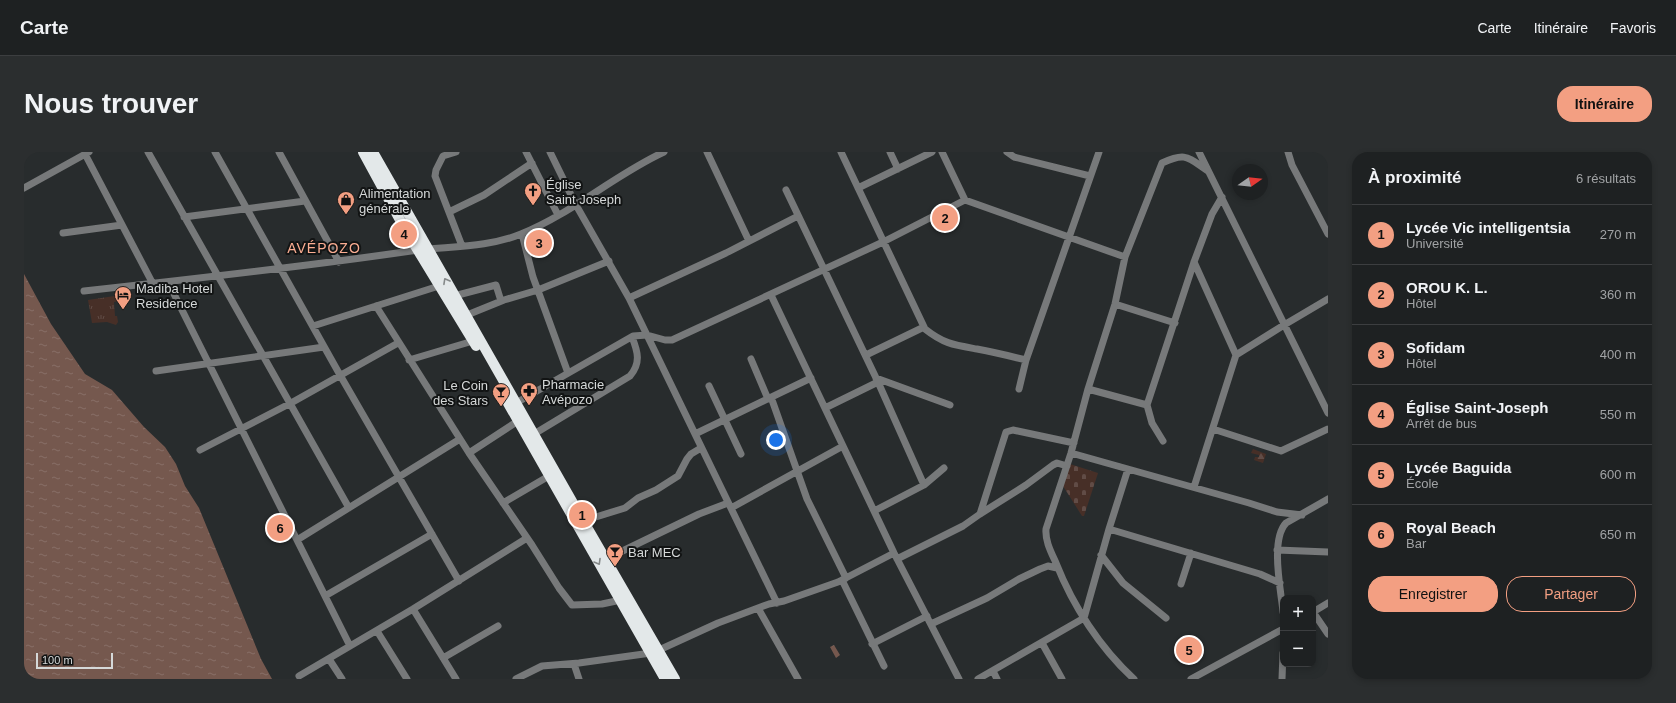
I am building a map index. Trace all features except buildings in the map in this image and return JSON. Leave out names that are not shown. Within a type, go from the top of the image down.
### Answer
[{"type":"highway","points":[[363,152],[418,250],[473,341],[621,600],[655,652],[675,679]]},
{"type":"highway","points":[[373,152],[454,296],[467,315],[606,559],[655,652],[665,679]]},
{"type":"street","points":[[148,152],[349,508]]},
{"type":"street","points":[[215,152],[324,347],[459,581]]},
{"type":"street","points":[[279,152],[339,262]]},
{"type":"street","points":[[456,152],[443,156],[435,173],[462,246]]},
{"type":"street","points":[[526,152],[558,215]]},
{"type":"street","points":[[550,152],[576,205],[629,298],[777,603]]},
{"type":"street","points":[[84,292],[339,262],[418,250],[462,246],[502,239],[522,234],[558,215],[576,205],[631,168],[664,152]]},
{"type":"street","points":[[707,152],[749,241]]},
{"type":"street","points":[[841,152],[924,327],[934,336],[957,347],[977,349],[1026,360]]},
{"type":"street","points":[[890,152],[898,169]]},
{"type":"street","points":[[858,188],[932,152]]},
{"type":"street","points":[[942,152],[965,200],[1125,257]]},
{"type":"street","points":[[1008,152],[1014,157],[1090,176]]},
{"type":"street","points":[[1019,388],[1026,360],[1099,152]]},
{"type":"street","points":[[1200,152],[1328,413]]},
{"type":"street","points":[[1288,152],[1292,164],[1328,234]]},
{"type":"street","points":[[24,188],[87,153],[153,284]]},
{"type":"street","points":[[1134,679],[1110,655],[1084,618],[1064,584],[1047,541],[1046,533],[1074,443],[1088,389],[1115,304],[1125,257],[1162,163],[1184,155],[1208,171]]},
{"type":"street","points":[[449,212],[484,195],[532,163]]},
{"type":"street","points":[[786,190],[866,355],[924,485]]},
{"type":"street","points":[[1163,441],[1152,423],[1148,405],[1194,262],[1212,214],[1222,197]]},
{"type":"street","points":[[516,403],[632,337],[647,335],[665,340],[672,340],[883,242],[965,200]]},
{"type":"street","points":[[184,217],[305,201]]},
{"type":"street","points":[[1320,218],[1328,214]]},
{"type":"street","points":[[629,298],[726,253],[798,216]]},
{"type":"street","points":[[63,233],[122,225]]},
{"type":"street","points":[[522,234],[533,277],[568,373]]},
{"type":"street","points":[[467,315],[501,301],[538,290],[608,261]]},
{"type":"street","points":[[1194,262],[1236,355]]},
{"type":"street","points":[[168,282],[350,646]]},
{"type":"street","points":[[313,326],[439,286]]},
{"type":"street","points":[[454,296],[496,286],[501,301]]},
{"type":"street","points":[[771,295],[895,556],[959,679]]},
{"type":"street","points":[[1194,487],[1236,355],[1328,299]]},
{"type":"street","points":[[1115,304],[1175,323]]},
{"type":"street","points":[[376,306],[469,453],[572,606],[602,604],[621,600]]},
{"type":"street","points":[[866,355],[924,327]]},
{"type":"street","points":[[534,434],[630,376],[638,363],[637,351],[632,337]]},
{"type":"street","points":[[409,360],[473,341]]},
{"type":"street","points":[[200,450],[291,403],[398,342]]},
{"type":"street","points":[[156,371],[324,347]]},
{"type":"street","points":[[751,359],[769,398],[807,499],[872,644],[884,666]]},
{"type":"street","points":[[695,434],[811,378]]},
{"type":"street","points":[[825,408],[877,380],[950,405]]},
{"type":"street","points":[[709,386],[741,454]]},
{"type":"street","points":[[1088,389],[1148,405]]},
{"type":"street","points":[[469,453],[518,421]]},
{"type":"street","points":[[1213,429],[1281,451],[1328,429]]},
{"type":"street","points":[[980,514],[1006,432],[1013,430],[1074,443]]},
{"type":"street","points":[[296,540],[460,439]]},
{"type":"street","points":[[606,559],[700,514],[730,505],[797,472],[843,446]]},
{"type":"street","points":[[583,521],[625,508],[638,498],[656,490],[678,476],[687,459],[701,448]]},
{"type":"street","points":[[1071,453],[1277,512],[1302,515]]},
{"type":"street","points":[[516,679],[528,676],[542,666],[574,664],[655,652],[718,623],[844,579],[963,526],[1022,488],[1053,464],[1057,463],[1066,466]]},
{"type":"street","points":[[874,511],[924,485],[944,468]]},
{"type":"street","points":[[978,679],[1084,618],[1101,555],[1128,469]]},
{"type":"street","points":[[503,504],[549,476]]},
{"type":"street","points":[[1281,595],[1277,550],[1278,537],[1286,523],[1302,515],[1328,498]]},
{"type":"street","points":[[1109,529],[1260,574],[1280,583]]},
{"type":"street","points":[[324,596],[432,534]]},
{"type":"street","points":[[299,676],[414,609],[527,538]]},
{"type":"street","points":[[1277,550],[1328,552]]},
{"type":"street","points":[[1181,584],[1190,553]]},
{"type":"street","points":[[1101,555],[1123,583],[1166,618]]},
{"type":"street","points":[[931,624],[987,598],[1019,579],[1040,569],[1048,566],[1057,568]]},
{"type":"street","points":[[1316,610],[1328,603]]},
{"type":"street","points":[[758,608],[798,679]]},
{"type":"street","points":[[414,609],[456,679]]},
{"type":"street","points":[[872,644],[927,616]]},
{"type":"street","points":[[1316,616],[1328,634]]},
{"type":"street","points":[[443,658],[498,626]]},
{"type":"street","points":[[377,630],[407,679]]},
{"type":"street","points":[[1191,679],[1280,631]]},
{"type":"street","points":[[1042,643],[1062,679]]},
{"type":"street","points":[[329,659],[342,679]]},
{"type":"street","points":[[574,664],[579,679]]},
{"type":"street","points":[[1282,667],[1282,679]]},
{"type":"street","points":[[993,671],[997,679]]},
{"type":"green space","points":[[128,294],[129,299],[114,302],[115,316],[117,316],[118,322],[116,325],[107,322],[92,323],[88,300]]},
{"type":"green space","points":[[1253,449],[1266,454],[1263,463],[1254,460],[1255,457],[1259,457],[1259,455],[1251,453]]},
{"type":"green space","points":[[1070,464],[1098,473],[1084,516],[1082,516],[1063,486]]},
{"type":"water","points":[[24,274],[51,324],[85,374],[112,390],[144,427],[165,447],[176,464],[185,486],[199,508],[261,659],[272,679],[24,679]]},
{"type":"water","points":[[834,645],[840,655],[836,658],[830,647]]},
{"type":"place","name":"Église Saint Joseph","points":[[533,206]]},
{"type":"place","name":"Alimentation générale","points":[[346,215]]},
{"type":"place","name":"OROU K. L.","points":[[945,218]]},
{"type":"place","name":"Église Saint-Joseph","points":[[404,234]]},
{"type":"place","name":"Sofidam","points":[[539,243]]},
{"type":"place","name":"Madiba Hotel Residence","points":[[123,310]]},
{"type":"place","name":"Pharmacie Avépozo","points":[[529,406]]},
{"type":"place","name":"Le Coin des Stars","points":[[501,407]]},
{"type":"place","name":"Lycée Vic intelligentsia","points":[[582,515]]},
{"type":"place","name":"Royal Beach","points":[[280,528]]},
{"type":"place","name":"Bar MEC","points":[[615,567]]},
{"type":"place","name":"Lycée Baguida","points":[[1189,650]]},
{"type":"district","name":"AVÉPOZO","points":[[324,248]]}]
